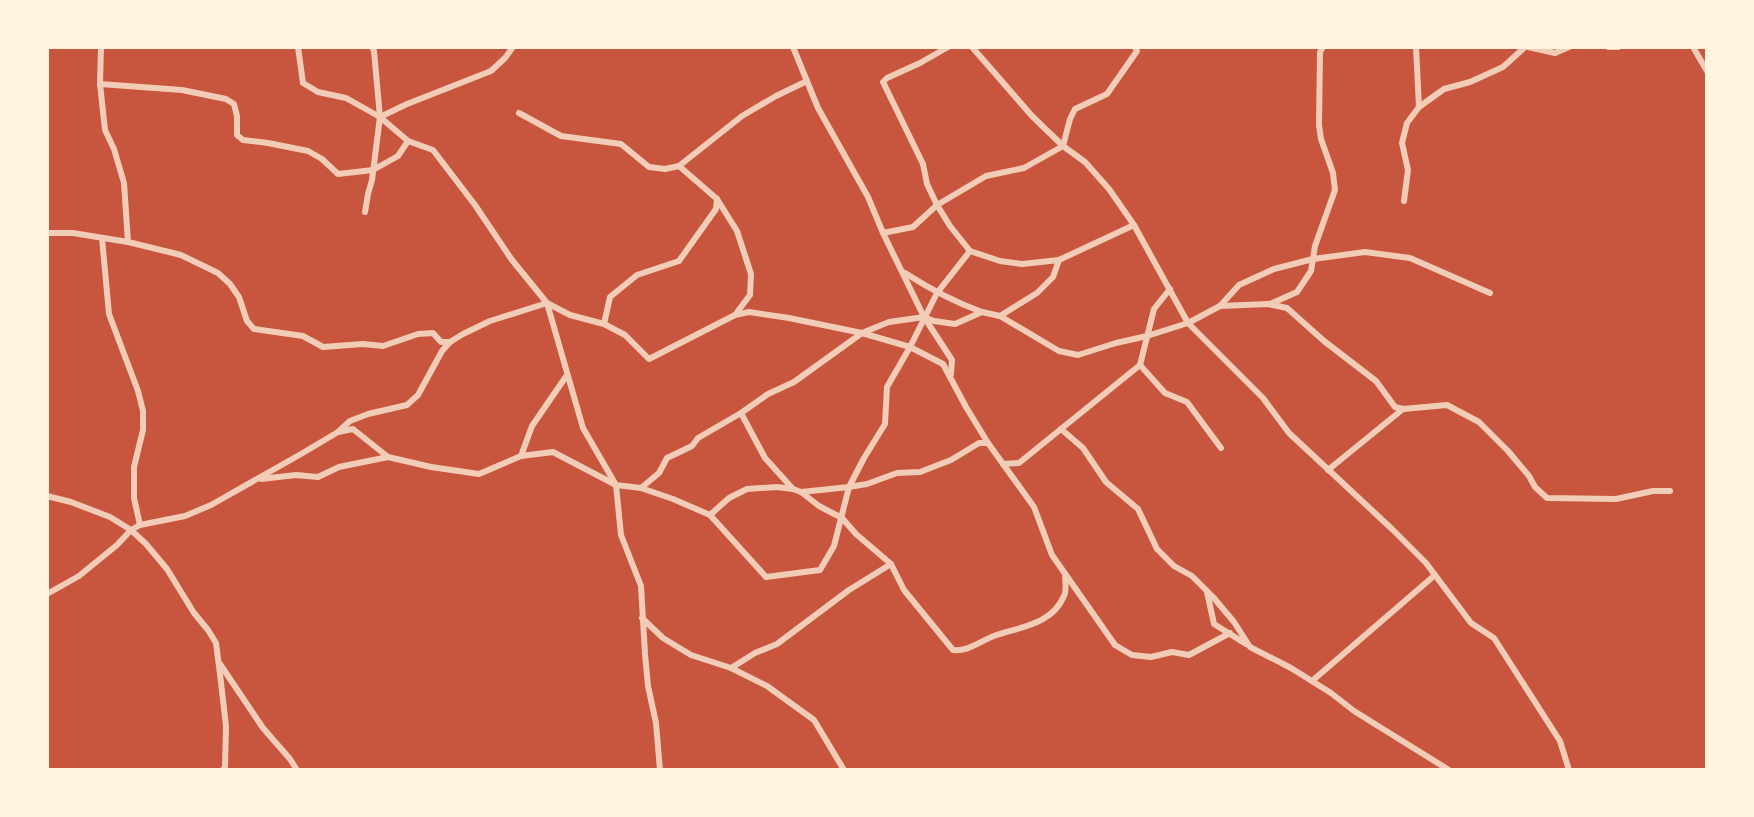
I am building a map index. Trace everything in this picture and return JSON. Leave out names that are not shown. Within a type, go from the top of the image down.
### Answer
[{"type":"street","points":[[101,47],[100,84],[105,130],[124,183],[128,242]]},
{"type":"street","points":[[298,47],[303,83],[317,92],[346,98],[380,117],[408,141],[433,150],[512,260],[547,303],[570,315],[604,324],[625,335],[649,359],[735,315],[749,312],[862,333],[910,347],[943,364],[988,443],[1034,507],[1052,555],[1115,645],[1132,656],[1151,657],[1172,652],[1189,655],[1230,633]]},
{"type":"street","points":[[365,212],[380,117],[372,47]]},
{"type":"street","points":[[380,117],[491,71],[513,47]]},
{"type":"street","points":[[793,47],[818,108],[868,197],[924,317],[952,360],[950,376]]},
{"type":"street","points":[[948,47],[883,82],[923,164],[937,205],[970,251],[1000,261],[1022,264],[1059,260],[1134,225]]},
{"type":"street","points":[[972,47],[1032,116],[1063,146],[1085,162],[1109,189],[1134,225],[1188,323],[1263,398],[1289,433],[1426,563],[1471,623],[1494,638],[1560,741],[1569,770]]},
{"type":"street","points":[[883,233],[913,227],[937,205],[986,176],[1024,168],[1063,146],[1075,109],[1107,94],[1136,51],[1135,47]]},
{"type":"street","points":[[1268,304],[1297,292],[1311,271],[1321,229],[1335,190],[1333,173],[1319,125],[1320,52],[1323,47]]},
{"type":"street","points":[[1416,47],[1419,107]]},
{"type":"street","points":[[1404,201],[1408,170],[1402,143],[1407,123],[1419,107],[1444,89],[1470,82],[1503,67],[1526,47],[1555,52],[1569,47]]},
{"type":"street","points":[[1608,47],[1618,47]]},
{"type":"street","points":[[1693,47],[1707,71]]},
{"type":"street","points":[[519,113],[561,136],[621,144],[649,167],[665,169],[679,166],[742,116],[807,81]]},
{"type":"street","points":[[100,84],[182,90],[226,99],[234,104],[237,135],[243,140],[308,151],[322,159],[338,174],[373,170],[398,156],[408,141]]},
{"type":"street","points":[[679,166],[717,199],[737,231],[751,274],[750,295],[735,315]]},
{"type":"street","points":[[604,324],[610,297],[637,275],[679,261],[716,209],[717,199]]},
{"type":"street","points":[[47,233],[73,233],[128,242],[181,255],[218,273],[230,284],[239,297],[247,321],[254,329],[303,337],[323,347],[363,344],[383,346],[418,334],[433,333],[441,342],[450,342]]},
{"type":"street","points":[[102,238],[109,314],[143,411],[143,430],[134,467],[134,498],[140,525]]},
{"type":"street","points":[[259,479],[296,475],[318,477],[339,467],[388,457],[479,474],[521,456],[553,452],[616,485],[641,488],[710,515],[766,577],[820,570],[834,546],[849,487],[885,425],[887,387],[937,293],[970,251]]},
{"type":"street","points":[[903,272],[961,304],[1000,316],[1059,351],[1078,355],[1188,323],[1220,306],[1239,285],[1274,269],[1313,259],[1365,252],[1410,258],[1490,293]]},
{"type":"street","points":[[1000,316],[1037,293],[1053,277],[1059,260]]},
{"type":"street","points":[[1003,464],[1020,463],[1140,365],[1154,309],[1170,289]]},
{"type":"street","points":[[47,594],[79,576],[140,525],[185,516],[211,505],[338,432],[349,421],[407,405],[418,395],[442,351],[450,342],[490,321],[547,303]]},
{"type":"street","points":[[547,303],[583,428],[616,485],[621,535],[641,586],[648,686],[656,723],[660,770]]},
{"type":"street","points":[[1220,306],[1268,304],[1287,308],[1376,381],[1395,407],[1403,409],[1447,405],[1479,422],[1547,498],[1616,499],[1653,491],[1670,491]]},
{"type":"street","points":[[641,488],[659,473],[667,458],[692,446],[698,438],[768,394],[794,382],[862,333],[889,322],[924,317],[955,324],[982,312]]},
{"type":"street","points":[[1140,365],[1165,393],[1187,402],[1221,448]]},
{"type":"street","points":[[521,456],[532,426],[567,375]]},
{"type":"street","points":[[1328,470],[1403,409]]},
{"type":"street","points":[[741,413],[765,458],[797,490],[842,518],[891,564],[904,590],[953,650],[962,651],[993,636],[1031,626],[1052,613],[1065,595],[1065,573]]},
{"type":"street","points":[[338,432],[353,429],[388,457]]},
{"type":"street","points":[[1061,429],[1083,448],[1106,482],[1138,509],[1157,549],[1174,566],[1192,576],[1234,622],[1250,647]]},
{"type":"street","points":[[710,515],[729,498],[747,489],[777,487],[797,490],[867,484],[897,473],[919,472],[951,460],[979,443],[988,443]]},
{"type":"street","points":[[47,496],[110,517],[131,530],[167,569],[194,613],[208,629],[216,643],[226,726],[223,770]]},
{"type":"street","points":[[731,668],[755,653],[777,644],[849,590],[891,564]]},
{"type":"street","points":[[1312,681],[1435,575]]},
{"type":"street","points":[[1207,592],[1214,624],[1250,647],[1292,668],[1354,711],[1449,770]]},
{"type":"street","points":[[642,618],[663,638],[691,655],[731,668],[768,686],[814,720],[844,770]]},
{"type":"street","points":[[218,661],[263,727],[297,770]]}]
